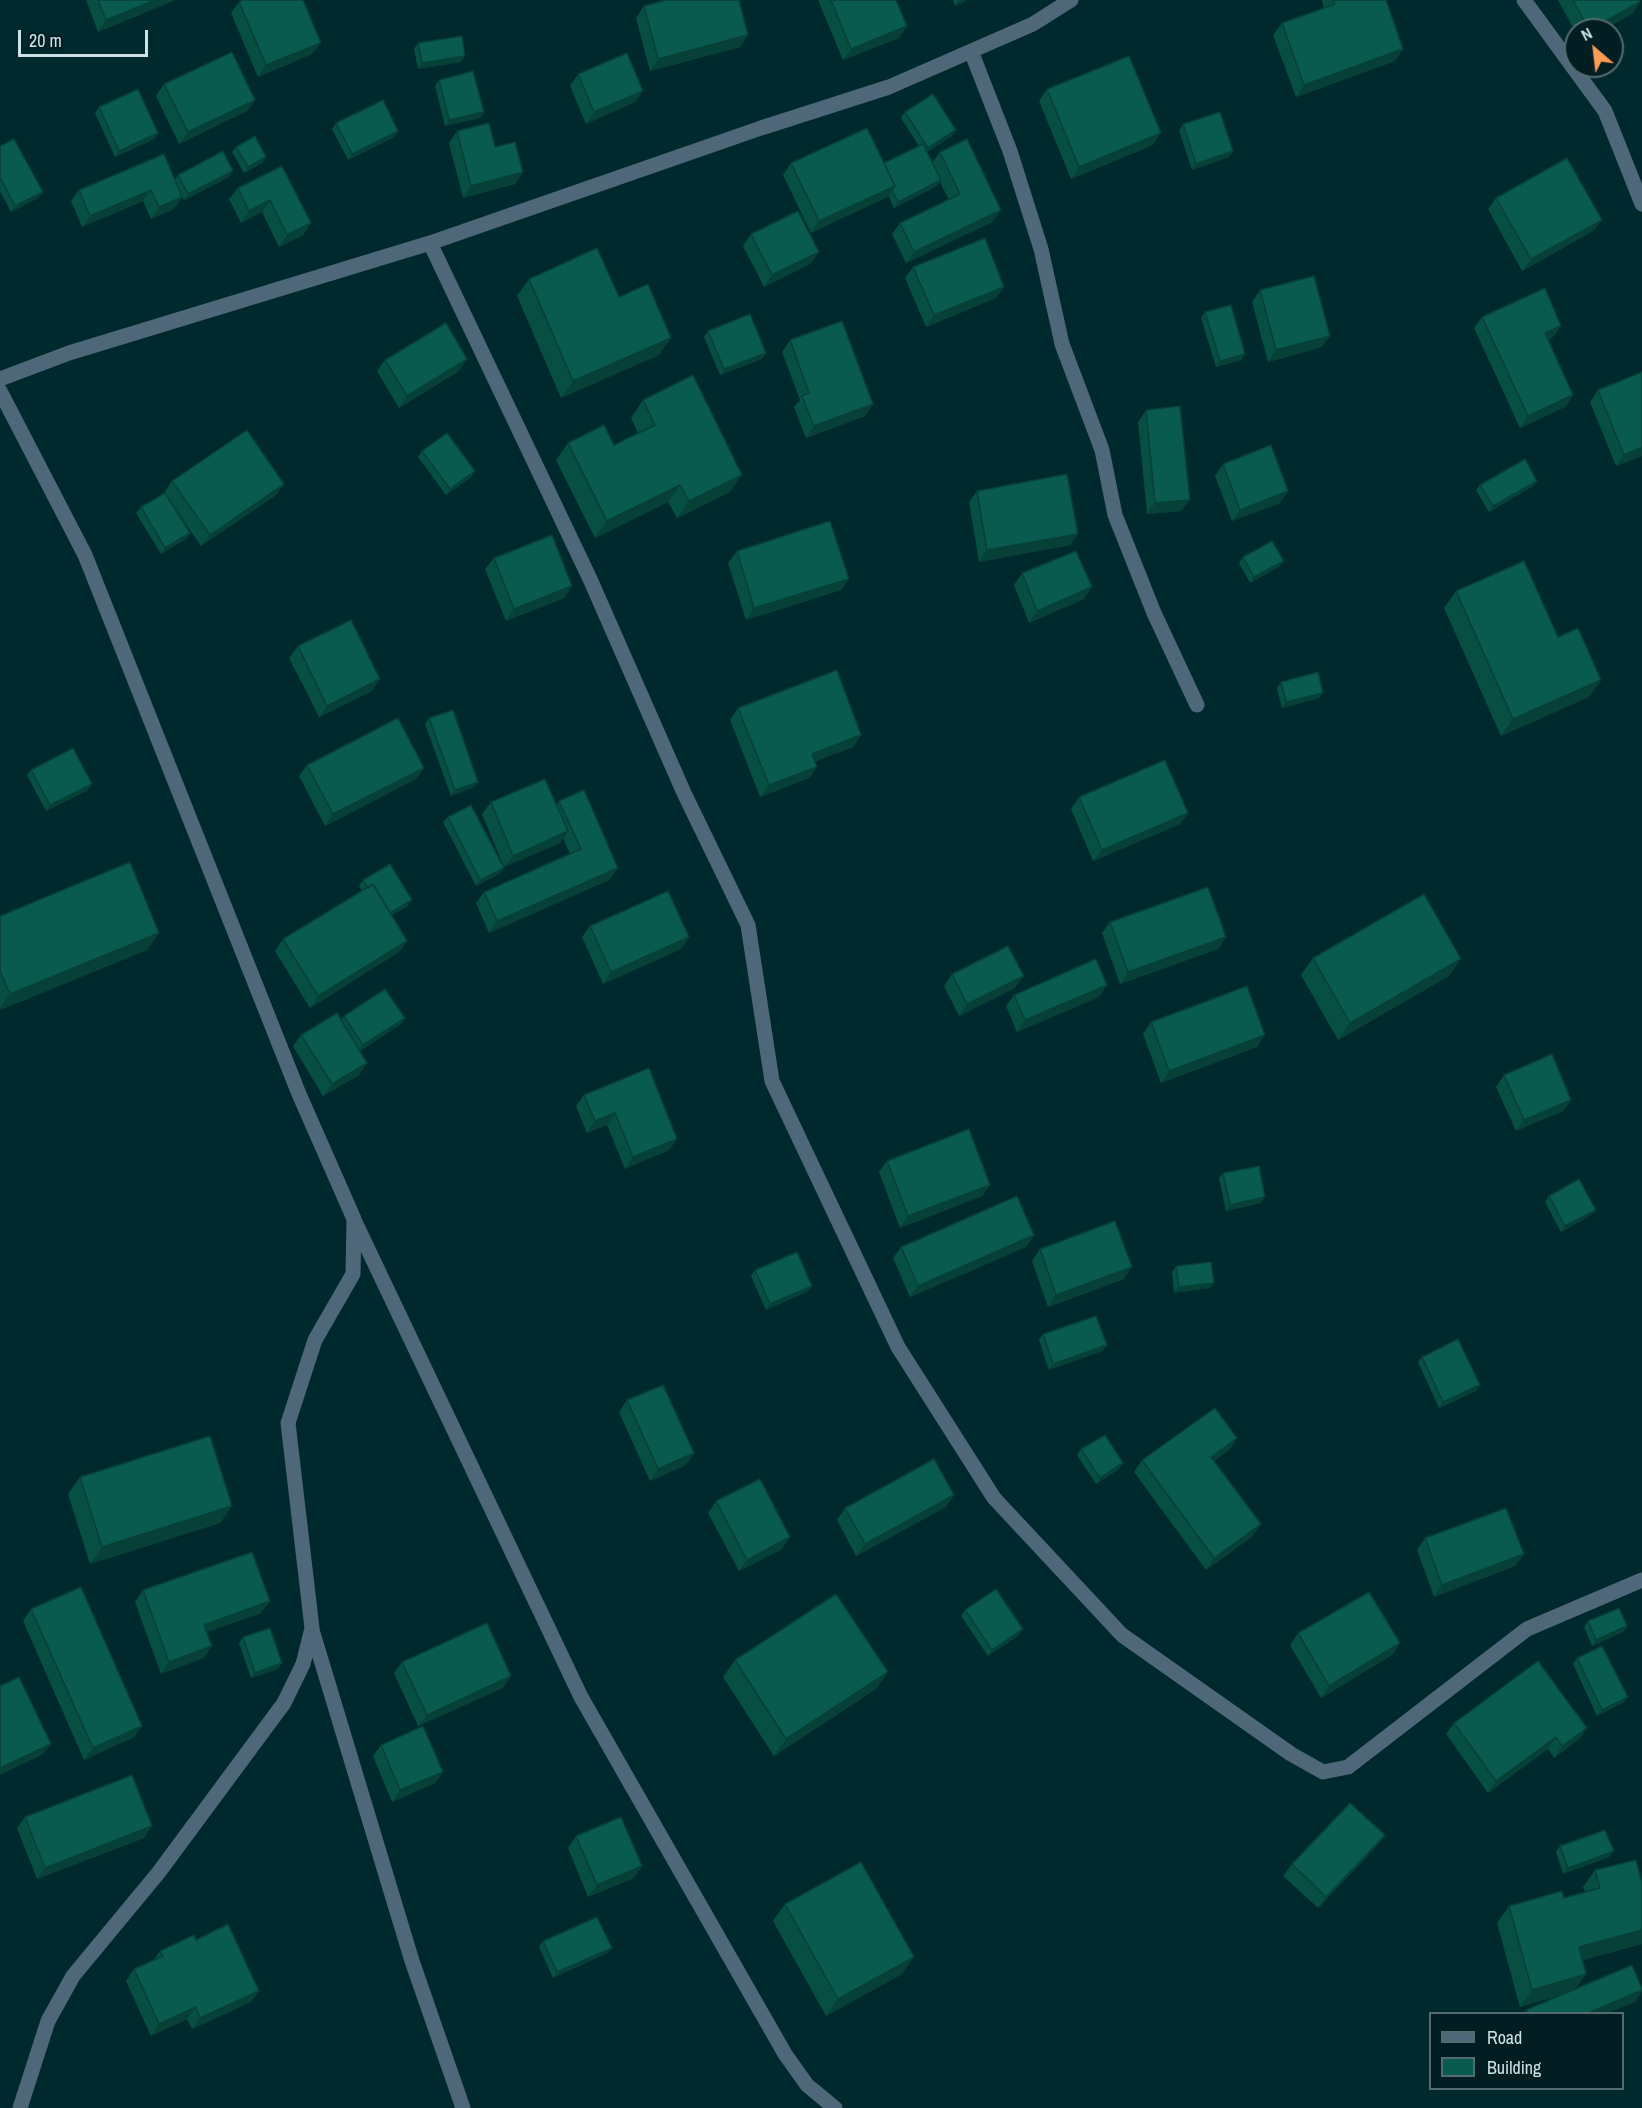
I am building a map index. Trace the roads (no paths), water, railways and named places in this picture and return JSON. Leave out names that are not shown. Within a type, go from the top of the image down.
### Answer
[{"type":"street","points":[[0,379],[69,353],[430,243],[761,128],[889,87],[1033,24],[1071,0]]},
{"type":"street","points":[[1524,0],[1605,111],[1642,204]]},
{"type":"street","points":[[971,51],[1010,151],[1038,238],[1062,344],[1102,450],[1115,515],[1154,613],[1197,705]]},
{"type":"street","points":[[430,243],[590,579],[684,793],[748,925],[772,1081],[898,1347],[994,1498],[1122,1635],[1291,1754],[1323,1772],[1348,1767],[1527,1629],[1642,1580]]},
{"type":"street","points":[[0,391],[85,555],[299,1094],[354,1219],[581,1697],[785,2054],[807,2085],[835,2108]]},
{"type":"street","points":[[354,1219],[353,1274],[315,1340],[288,1423],[312,1628],[412,1961],[463,2108]]},
{"type":"street","points":[[20,2108],[48,2021],[73,1976],[159,1872],[284,1703],[303,1664],[312,1628]]}]
